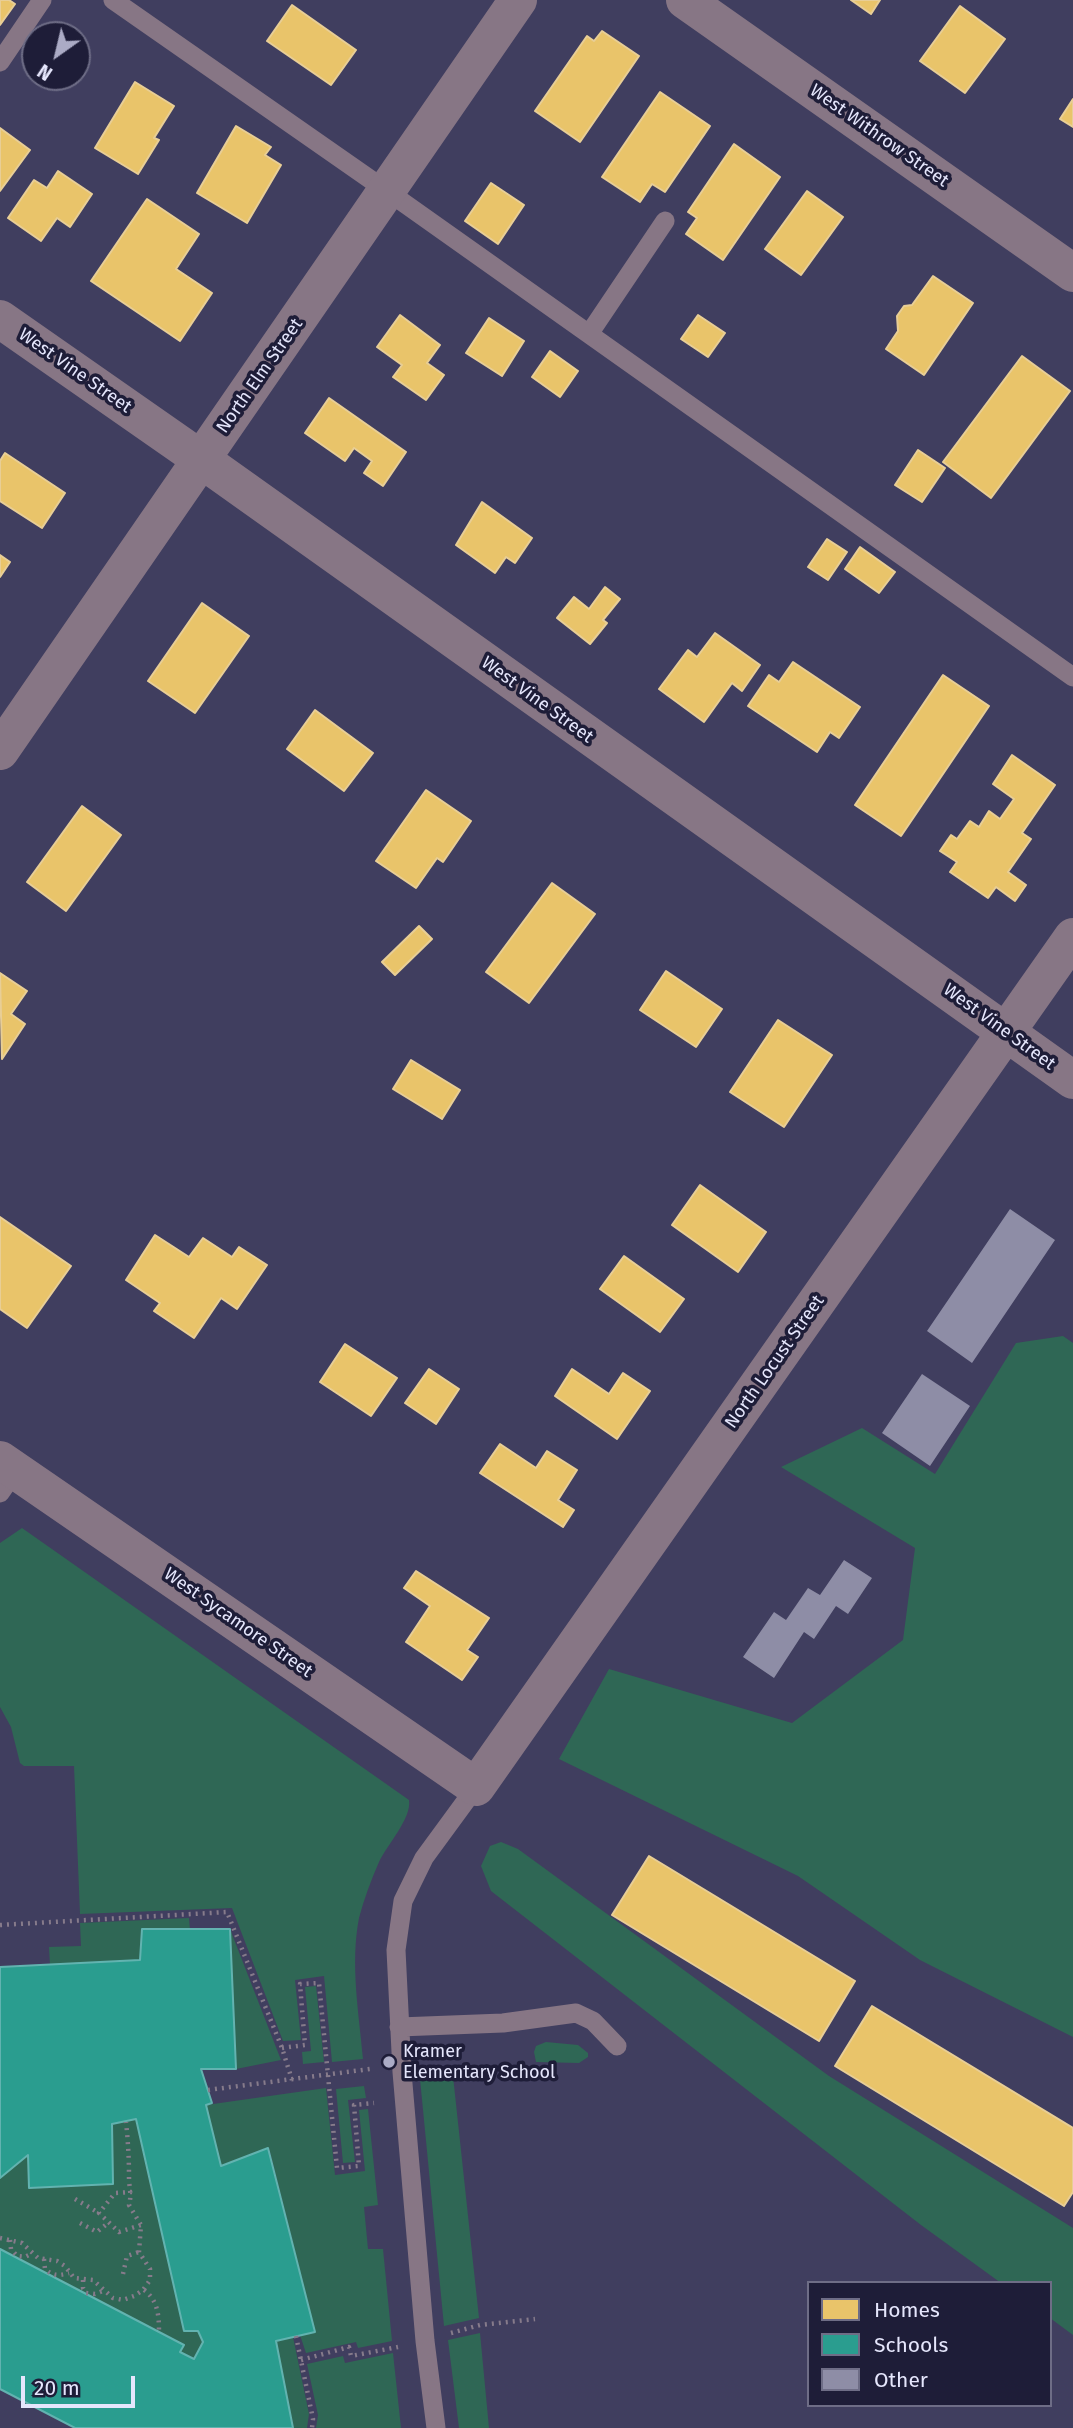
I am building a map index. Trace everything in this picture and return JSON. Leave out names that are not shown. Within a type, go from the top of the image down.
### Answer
[{"type":"street","name":"North Elm Street","points":[[0,751],[518,0]]},
{"type":"street","name":"West Withrow Street","points":[[685,0],[1073,273]]},
{"type":"street","name":"West Vine Street","points":[[0,319],[1073,1080]]},
{"type":"street","name":"North Locust Street","points":[[476,1787],[1073,937]]},
{"type":"street","name":"West Sycamore Street","points":[[5,1474],[476,1787]]},
{"type":"lane","points":[[0,62],[42,0]]},
{"type":"lane","points":[[113,0],[1073,677]]},
{"type":"lane","points":[[589,334],[665,221]]},
{"type":"lane","points":[[436,2428],[425,2341],[399,2027],[396,1950],[402,1901],[424,1858],[476,1787]]},
{"type":"lane","points":[[399,2027],[503,2023],[576,2013],[593,2021],[617,2046]]},
{"type":"path","points":[[0,1924],[227,1912],[282,2048],[292,2080]]},
{"type":"path","points":[[282,2048],[305,2045],[300,1984],[319,1983],[337,2168],[359,2166],[354,2105],[374,2103]]},
{"type":"path","points":[[208,2090],[370,2069]]},
{"type":"path","points":[[0,2238],[22,2244],[31,2254],[57,2261],[65,2266],[74,2278],[93,2280],[113,2298],[123,2300],[143,2290],[150,2280],[150,2269],[139,2252],[141,2225],[129,2205],[132,2192],[126,2122]]},
{"type":"path","points":[[99,2213],[115,2193],[132,2192]]},
{"type":"path","points":[[75,2199],[99,2213],[118,2232],[141,2225]]},
{"type":"path","points":[[80,2223],[97,2232],[108,2223]]},
{"type":"path","points":[[10,2240],[11,2249],[17,2256],[25,2257],[31,2254]]},
{"type":"path","points":[[123,2274],[127,2256],[139,2252]]},
{"type":"path","points":[[44,2259],[45,2269],[50,2273],[60,2276],[69,2273]]},
{"type":"path","points":[[83,2280],[86,2292],[96,2294],[103,2291]]},
{"type":"path","points":[[143,2290],[150,2295],[157,2307],[159,2332]]},
{"type":"path","points":[[447,2334],[480,2325],[535,2319]]},
{"type":"path","points":[[296,2336],[313,2419],[312,2428]]},
{"type":"path","points":[[301,2360],[349,2347],[351,2356],[399,2347]]},
{"type":"green space","points":[[1063,1336],[1073,1343],[1073,2037],[920,1960],[798,1876],[559,1759],[609,1669],[792,1723],[903,1640],[915,1548],[781,1467],[862,1428],[935,1474],[1016,1343]]},
{"type":"green space","points":[[22,1528],[409,1800],[407,1815],[379,1862],[359,1918],[355,1971],[363,2059],[332,2062],[324,1976],[295,1980],[301,2040],[283,2041],[232,1908],[80,1914],[74,1766],[24,1766],[20,1763],[11,1727],[0,1707],[0,1543]]},
{"type":"green space","points":[[501,1842],[518,1849],[829,2076],[1073,2228],[1073,2335],[1052,2319],[1052,2281],[998,2281],[921,2225],[491,1891],[481,1866],[490,1846]]},
{"type":"green space","points":[[189,1918],[190,1930],[142,1929],[140,1960],[50,1965],[49,1947],[81,1946],[80,1923]]},
{"type":"green space","points":[[230,1929],[281,2060],[236,2069]]},
{"type":"green space","points":[[316,1986],[324,2062],[303,2064],[302,2052],[311,2051],[305,1987]]},
{"type":"green space","points":[[546,2042],[578,2045],[588,2053],[588,2057],[579,2063],[536,2062],[536,2046]]},
{"type":"green space","points":[[453,2076],[479,2318],[444,2326],[420,2079]]},
{"type":"green space","points":[[364,2086],[366,2098],[348,2100],[355,2162],[343,2163],[336,2089]]},
{"type":"green space","points":[[326,2088],[335,2175],[365,2171],[359,2110],[368,2109],[378,2205],[364,2207],[368,2249],[383,2249],[392,2341],[358,2348],[356,2342],[306,2353],[300,2335],[315,2331],[269,2148],[221,2166],[206,2105]]},
{"type":"green space","points":[[136,2119],[184,2331],[198,2331],[203,2342],[194,2359],[180,2352],[183,2345],[0,2249],[0,2178],[28,2155],[30,2188],[112,2184],[112,2124]]},
{"type":"green space","points":[[480,2333],[489,2428],[459,2428],[448,2340]]},
{"type":"green space","points":[[293,2337],[309,2414],[307,2428],[293,2428],[276,2341]]},
{"type":"green space","points":[[393,2353],[401,2428],[316,2428],[318,2415],[307,2364],[343,2356],[345,2363]]},
{"type":"building: Homes","points":[[0,0],[9,0],[15,4],[0,25]]},
{"type":"building: Homes","points":[[851,0],[880,0],[871,14]]},
{"type":"building: Homes","points":[[292,5],[356,50],[331,85],[267,41]]},
{"type":"building: Homes","points":[[960,6],[1005,39],[965,93],[920,61]]},
{"type":"building: Homes","points":[[602,31],[639,56],[580,142],[535,111],[587,36],[594,41]]},
{"type":"building: Homes","points":[[135,82],[174,106],[154,138],[159,140],[138,174],[95,148]]},
{"type":"building: Homes","points":[[660,92],[710,126],[665,192],[652,184],[640,202],[602,177]]},
{"type":"building: Homes","points":[[1073,99],[1073,127],[1060,119]]},
{"type":"building: Homes","points":[[236,126],[271,147],[265,155],[281,165],[247,223],[197,193]]},
{"type":"building: Homes","points":[[0,128],[30,150],[0,191]]},
{"type":"building: Homes","points":[[734,144],[780,177],[723,260],[686,234],[697,218],[688,212]]},
{"type":"building: Homes","points":[[58,171],[92,194],[70,227],[57,218],[41,241],[8,218],[34,180],[47,188]]},
{"type":"building: Homes","points":[[491,183],[524,205],[498,244],[465,221]]},
{"type":"building: Homes","points":[[807,191],[843,217],[801,275],[765,249]]},
{"type":"building: Homes","points":[[147,199],[199,234],[176,269],[212,293],[180,341],[91,281]]},
{"type":"building: Homes","points":[[933,276],[973,303],[924,375],[886,349],[898,331],[897,316],[904,306],[912,305]]},
{"type":"building: Homes","points":[[400,315],[440,345],[427,363],[444,375],[426,400],[393,377],[402,365],[377,347]]},
{"type":"building: Homes","points":[[698,315],[725,333],[708,357],[681,339]]},
{"type":"building: Homes","points":[[489,318],[524,341],[502,376],[466,353]]},
{"type":"building: Homes","points":[[550,351],[578,371],[560,397],[532,377]]},
{"type":"building: Homes","points":[[1022,356],[1070,391],[991,498],[943,462]]},
{"type":"building: Homes","points":[[329,398],[406,452],[383,486],[364,473],[372,461],[354,448],[345,461],[305,433]]},
{"type":"building: Homes","points":[[918,450],[945,468],[922,502],[895,485]]},
{"type":"building: Homes","points":[[5,453],[65,493],[42,528],[0,501],[0,461]]},
{"type":"building: Homes","points":[[482,502],[532,538],[515,563],[506,557],[495,573],[456,545]]},
{"type":"building: Homes","points":[[827,539],[847,552],[828,580],[808,567]]},
{"type":"building: Homes","points":[[860,547],[895,572],[879,593],[845,569]]},
{"type":"building: Homes","points":[[0,555],[10,562],[0,577]]},
{"type":"building: Homes","points":[[605,587],[620,599],[603,620],[607,623],[590,644],[557,618],[574,597],[589,609]]},
{"type":"building: Homes","points":[[202,603],[249,636],[195,713],[148,681]]},
{"type":"building: Homes","points":[[715,633],[760,665],[742,691],[732,683],[704,722],[659,689],[688,650],[697,657]]},
{"type":"building: Homes","points":[[793,662],[860,707],[839,738],[830,732],[817,752],[748,706],[769,675],[779,682]]},
{"type":"building: Homes","points":[[943,675],[989,706],[901,836],[855,805]]},
{"type":"building: Homes","points":[[315,710],[373,753],[344,791],[287,749]]},
{"type":"building: Homes","points":[[1012,755],[1055,785],[1022,833],[1031,839],[1008,872],[1026,885],[1015,901],[996,887],[988,898],[950,872],[957,862],[940,851],[951,835],[957,839],[970,821],[979,827],[989,811],[1000,819],[1014,799],[993,784]]},
{"type":"building: Homes","points":[[426,790],[471,821],[443,862],[437,858],[416,888],[376,861]]},
{"type":"building: Homes","points":[[82,806],[121,835],[66,911],[27,882]]},
{"type":"building: Homes","points":[[552,883],[595,914],[529,1003],[486,972]]},
{"type":"building: Homes","points":[[419,926],[432,939],[395,975],[382,962]]},
{"type":"building: Homes","points":[[666,971],[722,1009],[696,1047],[640,1010]]},
{"type":"building: Homes","points":[[0,973],[27,991],[11,1014],[25,1024],[2,1059]]},
{"type":"building: Homes","points":[[778,1020],[832,1055],[784,1127],[730,1092]]},
{"type":"building: Homes","points":[[411,1060],[460,1090],[442,1119],[393,1089]]},
{"type":"building: Homes","points":[[700,1185],[766,1232],[738,1272],[672,1225]]},
{"type":"building: Homes","points":[[0,1217],[71,1266],[27,1328],[0,1309]]},
{"type":"building: Homes","points":[[155,1235],[189,1257],[203,1238],[232,1257],[239,1247],[267,1265],[237,1309],[221,1298],[194,1338],[154,1311],[160,1303],[126,1280]]},
{"type":"building: Homes","points":[[624,1256],[684,1299],[660,1332],[600,1289]]},
{"type":"building: Homes","points":[[345,1344],[397,1378],[371,1416],[320,1382]]},
{"type":"building: Homes","points":[[429,1369],[459,1389],[436,1424],[405,1403]]},
{"type":"building: Homes","points":[[572,1369],[609,1394],[623,1373],[650,1391],[617,1439],[555,1396]]},
{"type":"building: Homes","points":[[500,1444],[536,1468],[547,1451],[577,1470],[558,1500],[574,1510],[563,1527],[480,1473]]},
{"type":"building: Homes","points":[[416,1571],[489,1618],[467,1650],[478,1657],[462,1680],[406,1642],[430,1606],[404,1588]]},
{"type":"building: Homes","points":[[649,1856],[855,1981],[819,2041],[612,1915]]},
{"type":"building: Homes","points":[[872,2006],[1073,2128],[1073,2192],[1064,2206],[835,2066]]},
{"type":"building: Schools","points":[[142,1929],[230,1929],[236,2069],[201,2069],[212,2103],[206,2105],[221,2166],[268,2148],[315,2332],[276,2341],[293,2428],[75,2428],[0,2389],[0,2249],[184,2345],[180,2352],[194,2359],[203,2342],[198,2331],[184,2331],[136,2119],[112,2124],[113,2184],[29,2188],[28,2155],[0,2178],[0,1967],[140,1960]]},
{"type":"building: Other","points":[[1010,1209],[1055,1240],[972,1363],[927,1331]]},
{"type":"building: Other","points":[[922,1374],[970,1406],[930,1466],[882,1433]]},
{"type":"building: Other","points":[[844,1560],[872,1578],[848,1614],[836,1606],[814,1639],[804,1632],[774,1678],[743,1657],[774,1612],[786,1620],[808,1588],[820,1595]]},
{"type":"place","name":"Kramer Elementary School","points":[[389,2062]]}]
